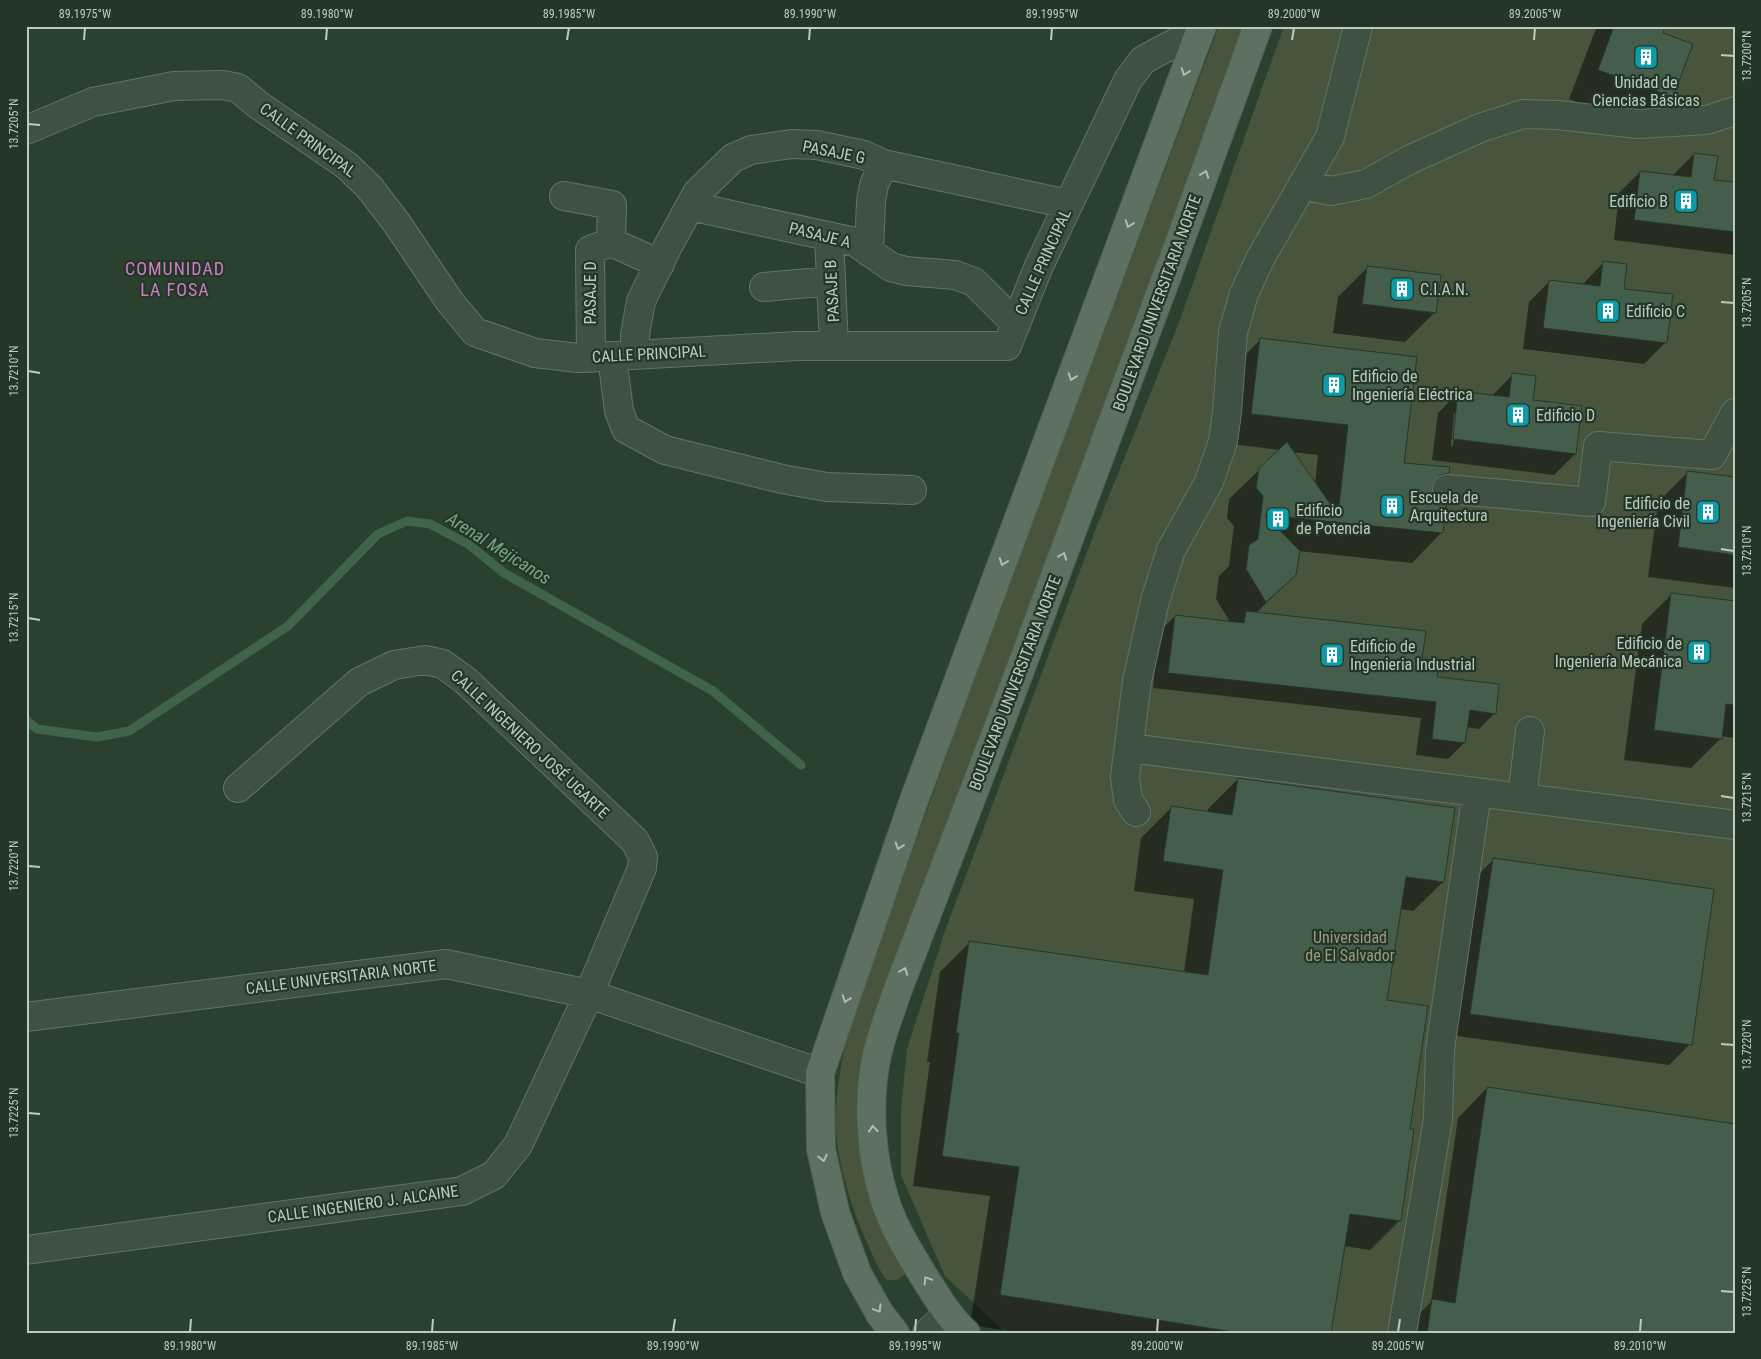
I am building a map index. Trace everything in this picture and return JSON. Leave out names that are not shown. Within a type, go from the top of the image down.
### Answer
[{"type":"main road","name":"BOULEVARD UNIVERSITARIA NORTE","points":[[957,1323],[911,1256],[895,1226],[884,1197],[875,1161],[872,1126],[875,1065],[885,1025],[897,992],[1177,251],[1258,26]]},
{"type":"main road","points":[[895,1333],[880,1314],[857,1273],[835,1212],[821,1149],[820,1073],[914,800],[1202,28]]},
{"type":"street","points":[[1136,812],[1128,800],[1125,777],[1137,681],[1155,601],[1171,550],[1209,482],[1223,440],[1233,332],[1244,294],[1260,259],[1330,137],[1358,26]]},
{"type":"street","name":"CALLE PRINCIPAL","points":[[26,130],[93,102],[174,86],[223,85],[238,88],[257,104],[346,165],[369,187],[396,222],[450,302],[475,332],[536,353],[578,358],[797,346],[1007,346],[1038,268],[1128,80],[1143,60],[1202,28]]},
{"type":"street","points":[[1302,185],[1331,191],[1366,184],[1409,160],[1480,128],[1522,114],[1557,115],[1638,124],[1707,120],[1735,111]]},
{"type":"street","name":"PASAJE G","points":[[613,357],[634,335],[642,301],[697,194],[733,158],[751,150],[791,144],[817,145],[864,155],[883,164],[1068,204]]},
{"type":"street","points":[[868,252],[871,201],[874,185],[883,164]]},
{"type":"street","points":[[564,196],[612,205],[611,242],[660,264]]},
{"type":"street","name":"PASAJE A","points":[[690,206],[854,242],[891,267],[906,271],[954,275],[974,282],[1016,324]]},
{"type":"street","name":"PASAJE B","points":[[829,236],[834,346]]},
{"type":"street","name":"PASAJE D","points":[[611,242],[590,250],[613,357]]},
{"type":"street","points":[[764,287],[831,281]]},
{"type":"street","points":[[613,357],[619,411],[626,429],[665,450],[782,479],[827,487],[912,490]]},
{"type":"street","points":[[1447,489],[1591,502],[1598,446],[1712,455],[1735,413]]},
{"type":"street","name":"CALLE INGENIERO JOSÉ UGARTE","points":[[238,788],[359,682],[394,665],[425,660],[443,664],[466,681],[634,841],[643,857],[642,868],[589,994]]},
{"type":"street","points":[[1522,798],[1530,731]]},
{"type":"street","points":[[1129,748],[1735,825]]},
{"type":"street","points":[[1402,1333],[1438,1119],[1440,1049],[1477,792]]},
{"type":"street","name":"CALLE UNIVERSITARIA NORTE","points":[[26,1017],[446,964],[589,994],[820,1073]]},
{"type":"street","name":"CALLE INGENIERO J. ALCAINE","points":[[26,1250],[462,1191],[494,1175],[518,1145],[589,994]]},
{"type":"street","points":[[926,1333],[957,1323]]},
{"type":"green space","points":[[1219,26],[1245,26],[874,1023],[865,1058],[906,1273],[897,1280],[885,1279],[867,1243],[851,1202],[837,1139],[837,1096],[848,1031],[985,648]]},
{"type":"green space","name":"Universidad de El Salvador","points":[[1284,26],[1735,26],[1735,1333],[1006,1333],[945,1276],[901,1175],[901,1109],[907,1049],[946,928],[1096,528],[1178,325]]},
{"type":"building","name":"Unidad de Ciencias Básicas","points":[[1614,26],[1665,26],[1663,33],[1693,44],[1673,97],[1598,70]]},
{"type":"building","name":"Edificio B","points":[[1694,153],[1718,156],[1714,180],[1735,182],[1735,232],[1634,220],[1640,171],[1691,177]]},
{"type":"building","name":"Edificio C","points":[[1603,261],[1627,264],[1624,289],[1673,294],[1667,343],[1543,328],[1549,280],[1600,286]]},
{"type":"building","name":"C.I.A.N.","points":[[1367,266],[1441,275],[1436,313],[1362,304]]},
{"type":"building","points":[[1260,338],[1417,357],[1404,463],[1450,467],[1449,473],[1440,475],[1432,487],[1433,496],[1438,502],[1446,505],[1443,533],[1265,515],[1300,551],[1296,575],[1266,602],[1246,569],[1249,545],[1258,539],[1263,496],[1256,488],[1259,468],[1287,442],[1338,515],[1348,425],[1251,414]]},
{"type":"building","name":"Edificio D","points":[[1512,373],[1536,376],[1533,400],[1582,406],[1576,454],[1453,439],[1458,391],[1509,397]]},
{"type":"building","name":"Edificio de Ingeniería Civil","points":[[1687,471],[1735,477],[1735,555],[1678,547]]},
{"type":"building","name":"Edificio de Ingeniería Mecánica","points":[[1671,593],[1735,601],[1735,705],[1726,704],[1722,739],[1654,730]]},
{"type":"building","name":"Edificio de Ingenieria Industrial","points":[[1246,611],[1426,631],[1422,659],[1439,661],[1437,677],[1499,684],[1496,714],[1470,710],[1465,743],[1432,739],[1436,702],[1168,673],[1175,615],[1244,623]]},
{"type":"building","points":[[1238,778],[1455,808],[1444,882],[1406,877],[1387,1000],[1428,1006],[1410,1129],[1414,1129],[1401,1221],[1350,1214],[1331,1333],[1240,1333],[1000,1295],[1019,1167],[942,1156],[959,1033],[956,1033],[969,941],[1208,975],[1223,870],[1163,861],[1171,806],[1232,815]]},
{"type":"building","points":[[1493,858],[1714,889],[1692,1045],[1470,1014]]},
{"type":"building","points":[[1487,1087],[1735,1124],[1735,1333],[1427,1333],[1432,1299],[1455,1303]]},
{"type":"waterway","name":"Arenal Mejicanos","points":[[26,720],[37,729],[97,737],[129,731],[288,626],[378,534],[407,521],[430,524],[468,544],[504,573],[713,691],[801,765]]},
{"type":"place","name":"Unidad de Ciencias Básicas","points":[[1646,57]]},
{"type":"place","name":"Edificio B","points":[[1686,201]]},
{"type":"place","name":"C.I.A.N.","points":[[1402,289]]},
{"type":"place","name":"Edificio C","points":[[1608,311]]},
{"type":"place","name":"Edificio de Ingeniería Eléctrica","points":[[1334,385]]},
{"type":"place","name":"Edificio D","points":[[1518,415]]},
{"type":"place","name":"Escuela de Arquitectura","points":[[1392,506]]},
{"type":"place","name":"Edificio de Ingeniería Civil","points":[[1708,512]]},
{"type":"place","name":"Edificio de Potencia","points":[[1278,519]]},
{"type":"place","name":"Edificio de Ingeniería Mecánica","points":[[1699,652]]},
{"type":"place","name":"Edificio de Ingenieria Industrial","points":[[1332,655]]},
{"type":"district","name":"COMUNIDAD LA FOSA","points":[[175,278]]}]
